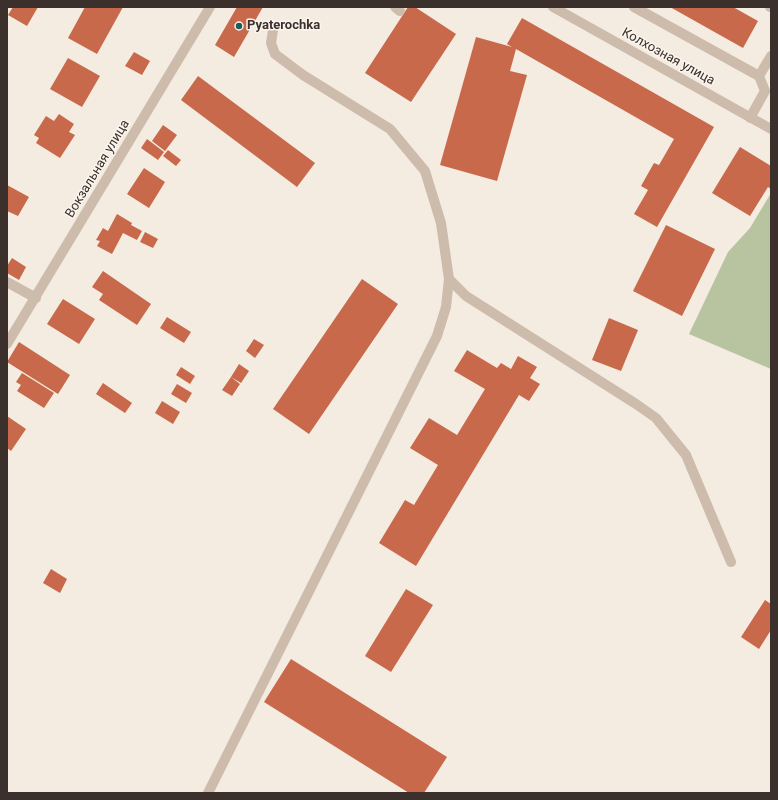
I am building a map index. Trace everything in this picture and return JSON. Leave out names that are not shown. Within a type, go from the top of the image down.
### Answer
[{"type":"street","name":"Вокзальная улица","points":[[7,344],[210,7]]},
{"type":"street","name":"Колхозная улица","points":[[553,7],[771,129]]},
{"type":"street","points":[[634,7],[759,76],[765,91],[750,118]]},
{"type":"street","points":[[208,793],[437,336],[446,307],[449,280],[441,223],[426,171],[390,129],[303,75],[275,54],[271,43],[273,30]]},
{"type":"street","points":[[759,76],[771,56]]},
{"type":"street","points":[[449,280],[466,296],[656,418],[686,455],[730,562]]},
{"type":"street","points":[[7,282],[36,298]]},
{"type":"green space","points":[[771,193],[771,369],[689,334],[728,252],[750,228]]},
{"type":"building","points":[[13,7],[38,7],[27,26],[8,15]]},
{"type":"building","points":[[85,7],[123,7],[97,54],[68,38]]},
{"type":"building","name":"Pyaterochka","points":[[237,7],[263,7],[234,57],[215,45]]},
{"type":"building","points":[[408,7],[415,7],[456,34],[411,102],[365,73]]},
{"type":"building","points":[[670,7],[733,7],[758,21],[743,48]]},
{"type":"building","points":[[522,18],[714,127],[657,227],[634,214],[648,190],[641,186],[654,163],[659,165],[674,139],[516,49],[510,71],[527,75],[497,181],[440,165],[476,37],[512,47],[507,44]]},
{"type":"building","points":[[134,52],[150,61],[142,75],[125,66]]},
{"type":"building","points":[[68,58],[100,76],[82,107],[50,89]]},
{"type":"building","points":[[198,76],[315,163],[297,187],[181,100]]},
{"type":"building","points":[[59,114],[74,124],[69,132],[75,135],[60,158],[36,143],[39,138],[34,135],[46,116],[54,121]]},
{"type":"building","points":[[163,125],[177,135],[165,151],[152,141]]},
{"type":"building","points":[[147,139],[164,152],[158,160],[141,148]]},
{"type":"building","points":[[740,147],[771,166],[771,189],[768,187],[750,216],[712,193]]},
{"type":"building","points":[[168,150],[181,160],[176,166],[163,156]]},
{"type":"building","points":[[144,168],[165,182],[149,208],[127,194]]},
{"type":"building","points":[[7,185],[29,197],[18,216],[7,211]]},
{"type":"building","points":[[117,214],[132,223],[131,225],[142,231],[137,240],[123,233],[112,254],[97,246],[100,241],[96,240],[103,228],[108,231]]},
{"type":"building","points":[[666,225],[715,249],[682,316],[633,291]]},
{"type":"building","points":[[145,232],[158,239],[153,248],[140,242]]},
{"type":"building","points":[[12,258],[26,267],[19,280],[7,273],[7,266]]},
{"type":"building","points":[[103,271],[151,304],[137,325],[99,300],[103,294],[92,287]]},
{"type":"building","points":[[362,279],[398,304],[309,434],[273,409]]},
{"type":"building","points":[[63,299],[95,319],[79,344],[47,324]]},
{"type":"building","points":[[167,317],[191,332],[184,343],[160,328]]},
{"type":"building","points":[[609,318],[638,330],[621,371],[592,360]]},
{"type":"building","points":[[254,339],[264,345],[255,358],[246,351]]},
{"type":"building","points":[[19,342],[70,375],[58,394],[7,362]]},
{"type":"building","points":[[467,350],[497,368],[501,363],[511,369],[518,356],[537,367],[530,378],[540,384],[529,401],[519,395],[416,566],[379,543],[405,500],[414,505],[438,465],[410,448],[429,418],[457,435],[485,389],[454,371]]},
{"type":"building","points":[[239,364],[249,371],[241,383],[231,377]]},
{"type":"building","points":[[181,367],[195,376],[190,384],[176,375]]},
{"type":"building","points":[[22,373],[54,393],[44,408],[17,391],[21,385],[16,382]]},
{"type":"building","points":[[231,377],[240,384],[232,396],[222,390]]},
{"type":"building","points":[[103,383],[132,403],[125,413],[96,394]]},
{"type":"building","points":[[177,384],[192,393],[186,403],[171,394]]},
{"type":"building","points":[[162,401],[180,412],[173,424],[155,413]]},
{"type":"building","points":[[7,416],[26,429],[11,451],[7,448]]},
{"type":"building","points":[[51,569],[67,579],[60,593],[43,583]]},
{"type":"building","points":[[406,589],[433,605],[391,672],[365,656]]},
{"type":"building","points":[[765,600],[771,604],[771,630],[759,649],[741,637]]},
{"type":"building","points":[[291,659],[447,757],[424,793],[409,793],[264,702]]},
{"type":"place","name":"Pyaterochka","points":[[239,26]]}]
